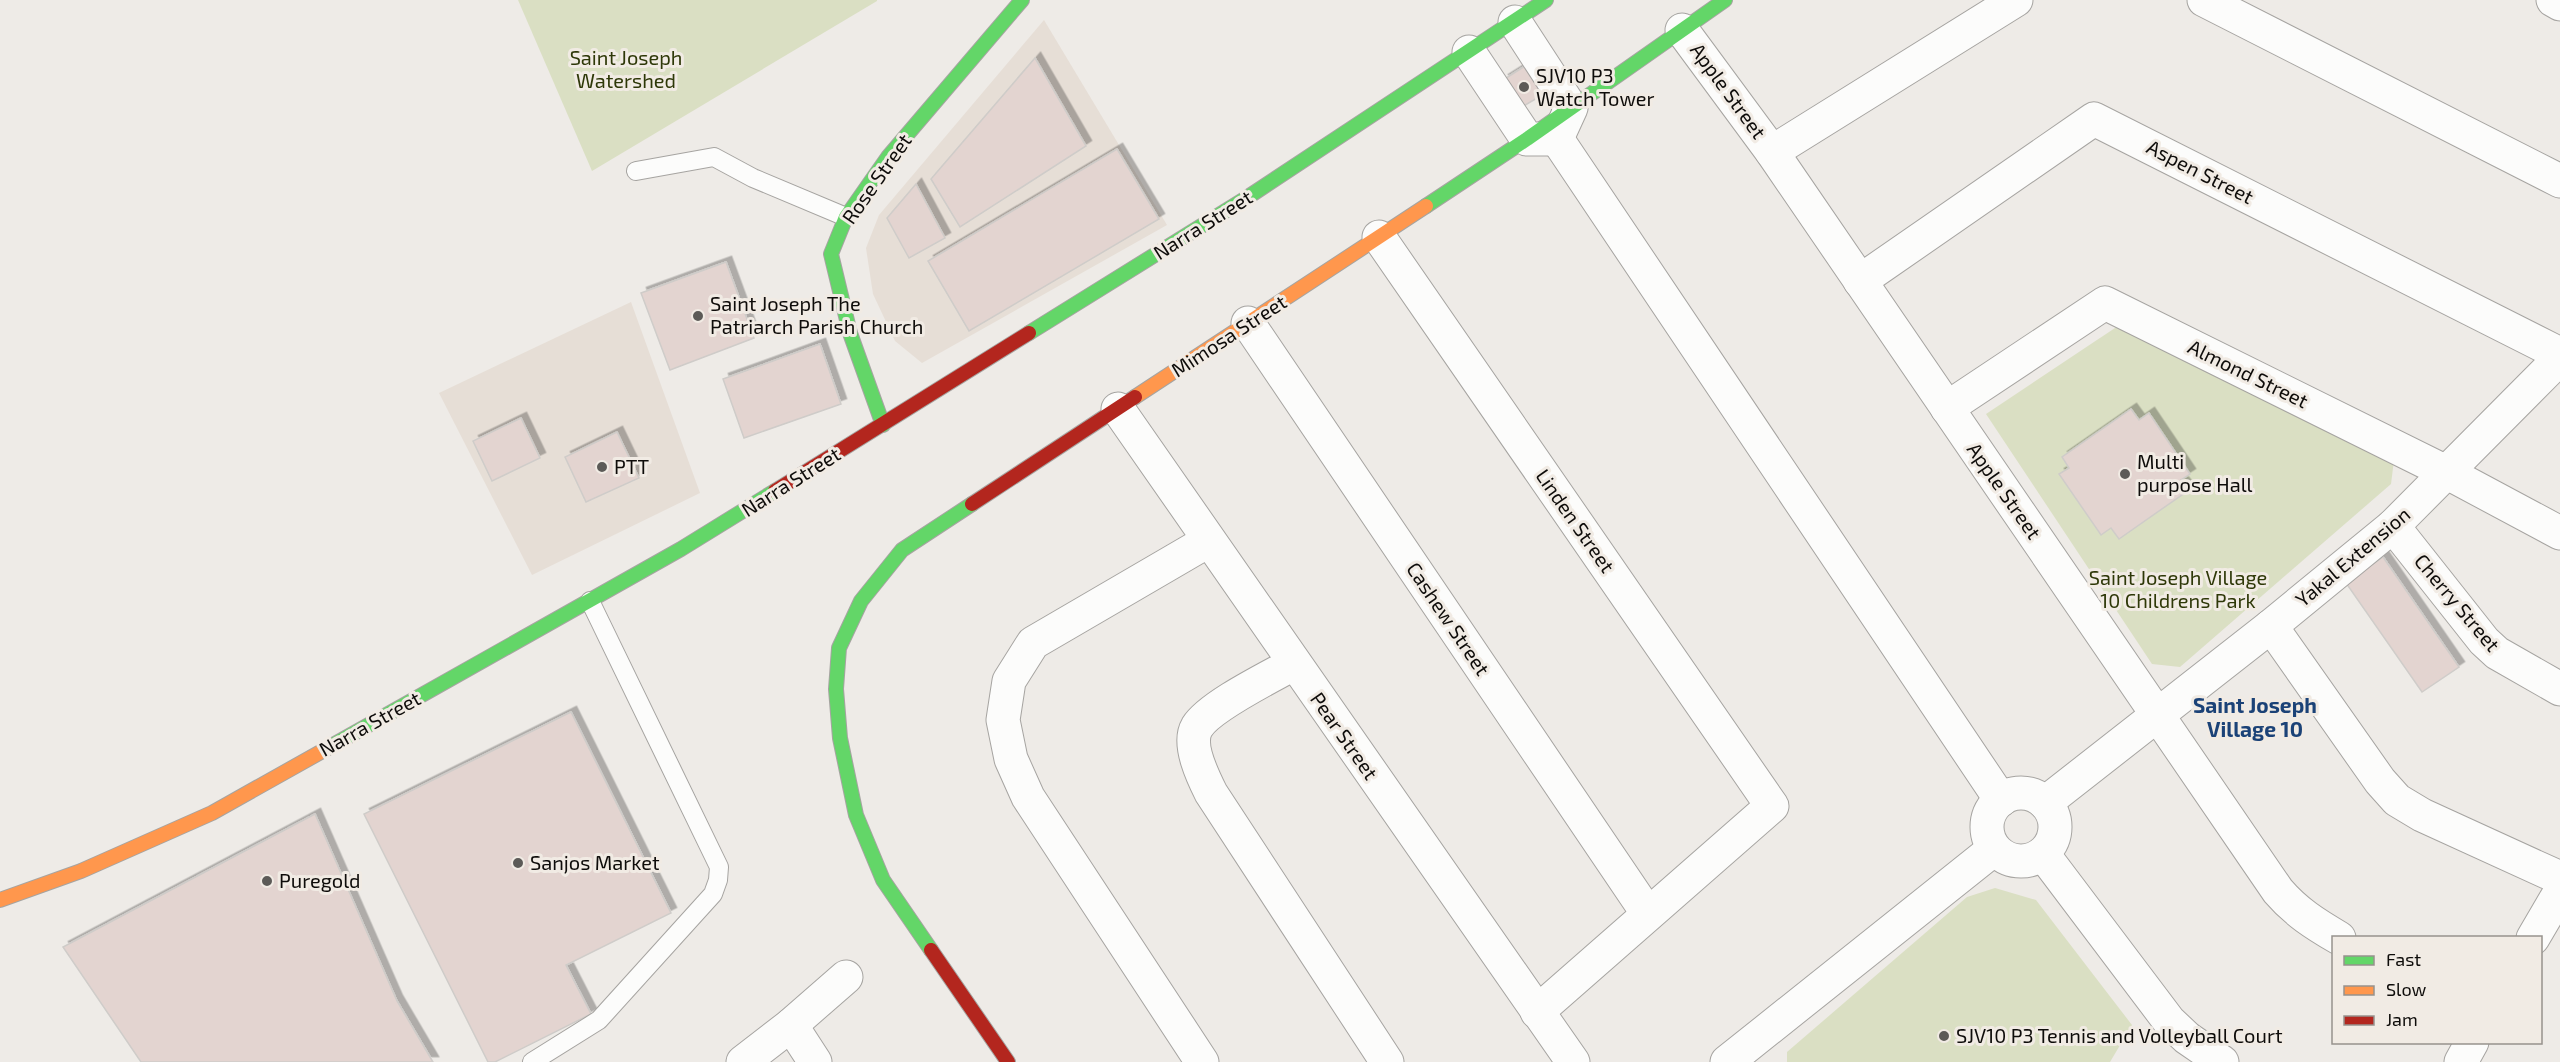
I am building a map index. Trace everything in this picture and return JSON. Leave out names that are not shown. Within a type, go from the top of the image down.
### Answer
[{"type":"street","name":"Rose Street","points":[[883,425],[850,333],[831,254],[846,217],[888,157],[1022,0]]},
{"type":"street","name":"Narra Street","points":[[0,900],[81,871],[212,813],[681,549],[1248,197],[1546,0]]},
{"type":"street","points":[[1542,139],[1571,108],[1725,0]]},
{"type":"street","points":[[1772,152],[2016,0]]},
{"type":"street","points":[[2204,0],[2560,181]]},
{"type":"street","points":[[2553,0],[2560,4]]},
{"type":"street","points":[[1515,22],[1571,108]]},
{"type":"street","name":"Apple Street","points":[[1682,30],[1772,152],[2278,891],[2292,908],[2310,922],[2335,936]]},
{"type":"street","points":[[1469,52],[1542,139],[2001,800]]},
{"type":"street","name":"Aspen Street","points":[[1860,281],[2094,119],[2560,356]]},
{"type":"street","name":"Mimosa Street","points":[[1008,1062],[883,880],[856,815],[840,738],[836,689],[839,648],[861,601],[902,550],[1378,237],[1542,139]]},
{"type":"street","name":"Linden Street","points":[[1378,237],[1772,806],[1648,914]]},
{"type":"street","name":"Almond Street","points":[[1947,408],[2105,303],[2446,472],[2560,533]]},
{"type":"street","name":"Cashew Street","points":[[1248,323],[1648,914]]},
{"type":"street","name":"Yakal Extension","points":[[2045,803],[2271,626],[2393,526],[2560,356]]},
{"type":"street","name":"Pear Street","points":[[1118,409],[1293,664],[1573,1062]]},
{"type":"street","name":"Cherry Street","points":[[2393,526],[2484,641],[2513,664],[2560,689]]},
{"type":"street","points":[[1202,1062],[1028,797],[1011,759],[1004,720],[1009,681],[1034,643],[1208,541]]},
{"type":"street","points":[[2271,626],[2380,781],[2397,800],[2422,815],[2560,878]]},
{"type":"street","points":[[1293,664],[1214,711],[1196,728],[1194,746],[1198,766],[1210,793],[1387,1062]]},
{"type":"street","points":[[2015,794],[2032,795],[2045,803],[2052,812],[2054,834],[2043,854],[2031,860],[2017,861],[2004,857],[1994,849],[1988,836],[1987,823],[1992,810],[2001,800],[2015,794]]},
{"type":"street","points":[[1728,1062],[1994,849]]},
{"type":"street","points":[[2043,854],[2169,1021],[2187,1038],[2222,1062]]},
{"type":"street","points":[[2534,936],[2560,892]]},
{"type":"street","points":[[1537,1012],[1648,914]]},
{"type":"street","points":[[743,1062],[791,1025],[846,977]]},
{"type":"street","points":[[791,1025],[815,1062]]},
{"type":"street","points":[[2461,1062],[2471,1044]]},
{"type":"lane","points":[[636,171],[714,157],[753,178],[846,217]]},
{"type":"lane","points":[[532,1062],[599,1020],[713,894],[718,880],[719,867],[590,601]]},
{"type":"shaded area","points":[[1044,20],[1167,225],[922,363],[895,341],[873,294],[866,248],[879,215]]},
{"type":"shaded area","points":[[631,302],[700,493],[532,575],[439,393]]},
{"type":"green space","name":"Saint Joseph Watershed","points":[[518,0],[877,0],[877,1],[592,171]]},
{"type":"green space","name":"Saint Joseph Village 10 Childrens Park","points":[[2124,322],[2394,460],[2391,484],[2180,667],[2152,664],[1986,414]]},
{"type":"green space","points":[[1995,888],[2036,900],[2132,1025],[2110,1062],[1787,1062],[1787,1052],[1967,897]]},
{"type":"building","points":[[1035,58],[1086,146],[960,227],[931,179]]},
{"type":"building","name":"SJV10 P3 Watch Tower","points":[[1525,66],[1544,94],[1522,107],[1503,80]]},
{"type":"building","points":[[1117,149],[1159,219],[969,331],[928,261]]},
{"type":"building","points":[[916,184],[945,238],[909,258],[887,218]]},
{"type":"building","name":"Saint Joseph The Patriarch Parish Church","points":[[726,262],[754,338],[670,370],[641,293]]},
{"type":"building","points":[[820,344],[841,404],[744,438],[723,379]]},
{"type":"building","name":"Multi purpose Hall","points":[[2131,409],[2139,420],[2149,413],[2190,474],[2181,480],[2189,490],[2119,539],[2111,528],[2101,535],[2059,474],[2069,468],[2062,457]]},
{"type":"building","points":[[521,418],[540,458],[492,481],[473,441]]},
{"type":"building","name":"PTT","points":[[617,432],[639,478],[586,502],[565,457]]},
{"type":"building","points":[[2383,557],[2459,667],[2422,692],[2346,583]]},
{"type":"building","name":"Sanjos Market","points":[[571,712],[671,913],[566,965],[591,1014],[495,1062],[488,1062],[364,814]]},
{"type":"building","name":"Puregold","points":[[315,814],[397,1001],[433,1062],[141,1062],[63,947]]},
{"type":"traffic: fast","points":[[883,425],[850,333],[831,254],[846,217],[888,157],[1022,0]]},
{"type":"traffic: fast","points":[[1029,333],[1248,197],[1546,0]]},
{"type":"traffic: fast","points":[[1426,206],[1527,139],[1725,0]]},
{"type":"traffic: fast","points":[[326,749],[681,549],[775,491]]},
{"type":"traffic: fast","points":[[931,950],[883,880],[856,815],[840,738],[836,689],[839,648],[861,601],[902,550],[972,504]]},
{"type":"traffic: slow","points":[[1135,397],[1426,206]]},
{"type":"traffic: slow","points":[[0,900],[81,871],[212,813],[326,749]]},
{"type":"traffic: jam","points":[[775,491],[1029,333]]},
{"type":"traffic: jam","points":[[972,504],[1135,397]]},
{"type":"traffic: jam","points":[[931,950],[1008,1062]]},
{"type":"place","name":"SJV10 P3 Watch Tower","points":[[1524,87]]},
{"type":"place","name":"Saint Joseph The Patriarch Parish Church","points":[[698,316]]},
{"type":"place","name":"PTT","points":[[602,467]]},
{"type":"place","name":"Multi purpose Hall","points":[[2125,474]]},
{"type":"place","name":"Sanjos Market","points":[[518,863]]},
{"type":"place","name":"Puregold","points":[[267,881]]},
{"type":"place","name":"SJV10 P3 Tennis and Volleyball Court","points":[[1944,1036]]},
{"type":"district","name":"Saint Joseph Village 10","points":[[2255,718]]}]
